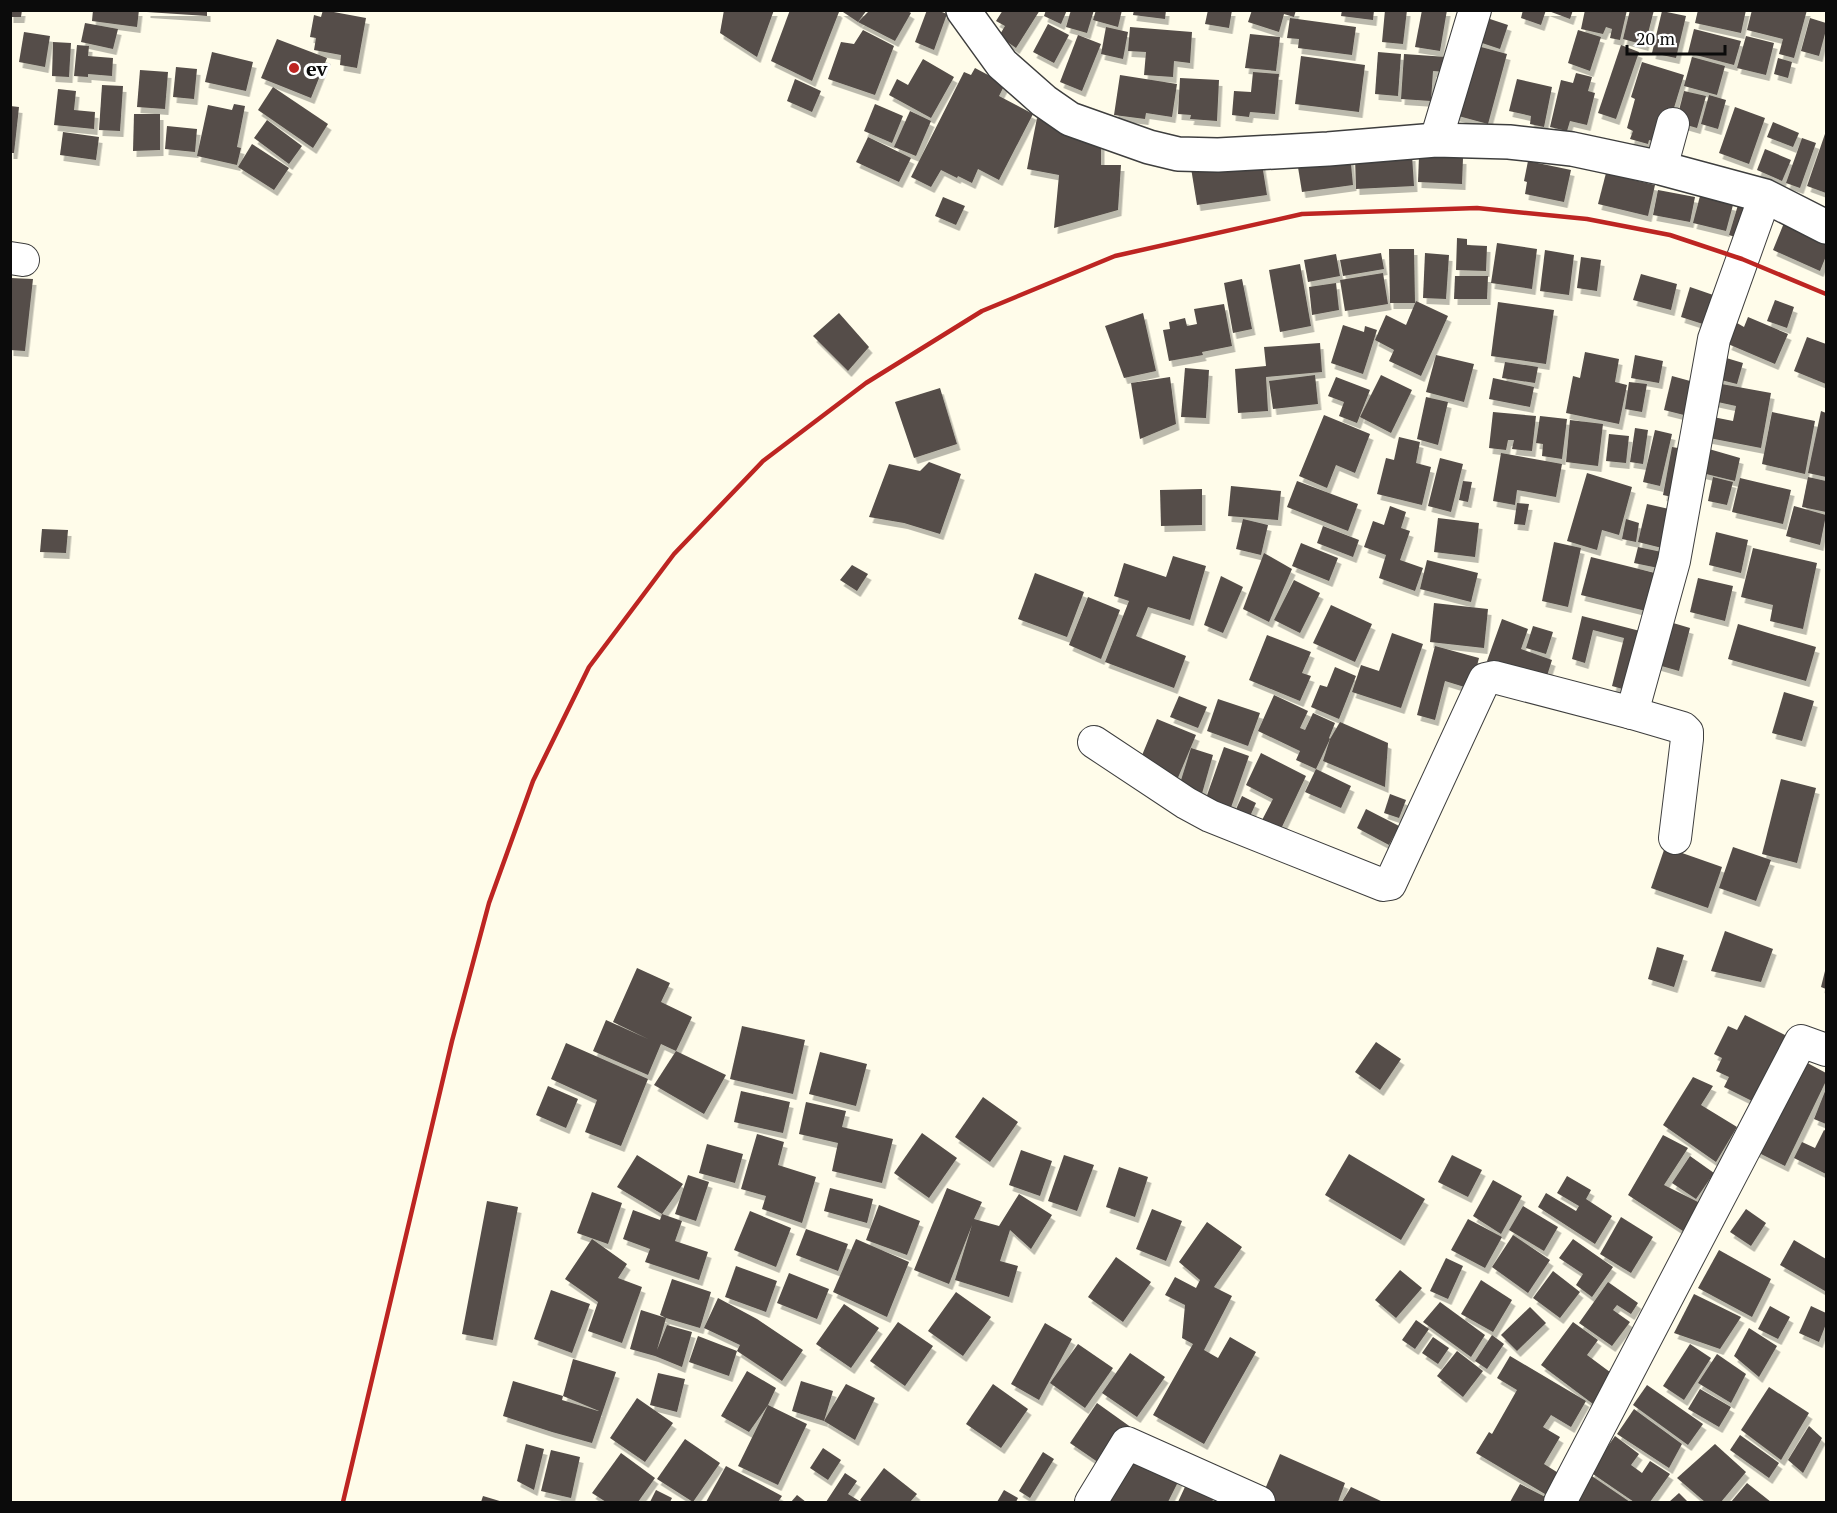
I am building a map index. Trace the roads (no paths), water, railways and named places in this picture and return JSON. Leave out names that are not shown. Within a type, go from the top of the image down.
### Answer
[{"type":"street","points":[[963,10],[1002,64],[1044,100],[1070,119],[1149,147],[1178,154],[1218,155],[1436,140],[1509,142],[1561,148],[1661,168],[1765,196],[1827,227]]},
{"type":"street","points":[[1436,140],[1475,10]]},
{"type":"street","points":[[1661,168],[1673,124]]},
{"type":"street","points":[[1632,713],[1674,561],[1714,339],[1765,196]]},
{"type":"street","points":[[1094,742],[1186,803],[1210,816],[1386,885],[1392,882],[1485,679],[1494,677],[1683,728],[1687,732],[1687,740],[1675,838]]},
{"type":"street","points":[[1560,1503],[1801,1041],[1827,1050]]},
{"type":"street","points":[[1091,1503],[1127,1443],[1259,1503]]},
{"type":"railway","points":[[343,1502],[452,1041],[489,903],[533,781],[589,667],[674,554],[763,461],[866,383],[982,311],[1115,256],[1302,214],[1477,208],[1587,219],[1670,235],[1742,259],[1826,294]]},
{"type":"place","name":"ev","points":[[294,68]]}]
